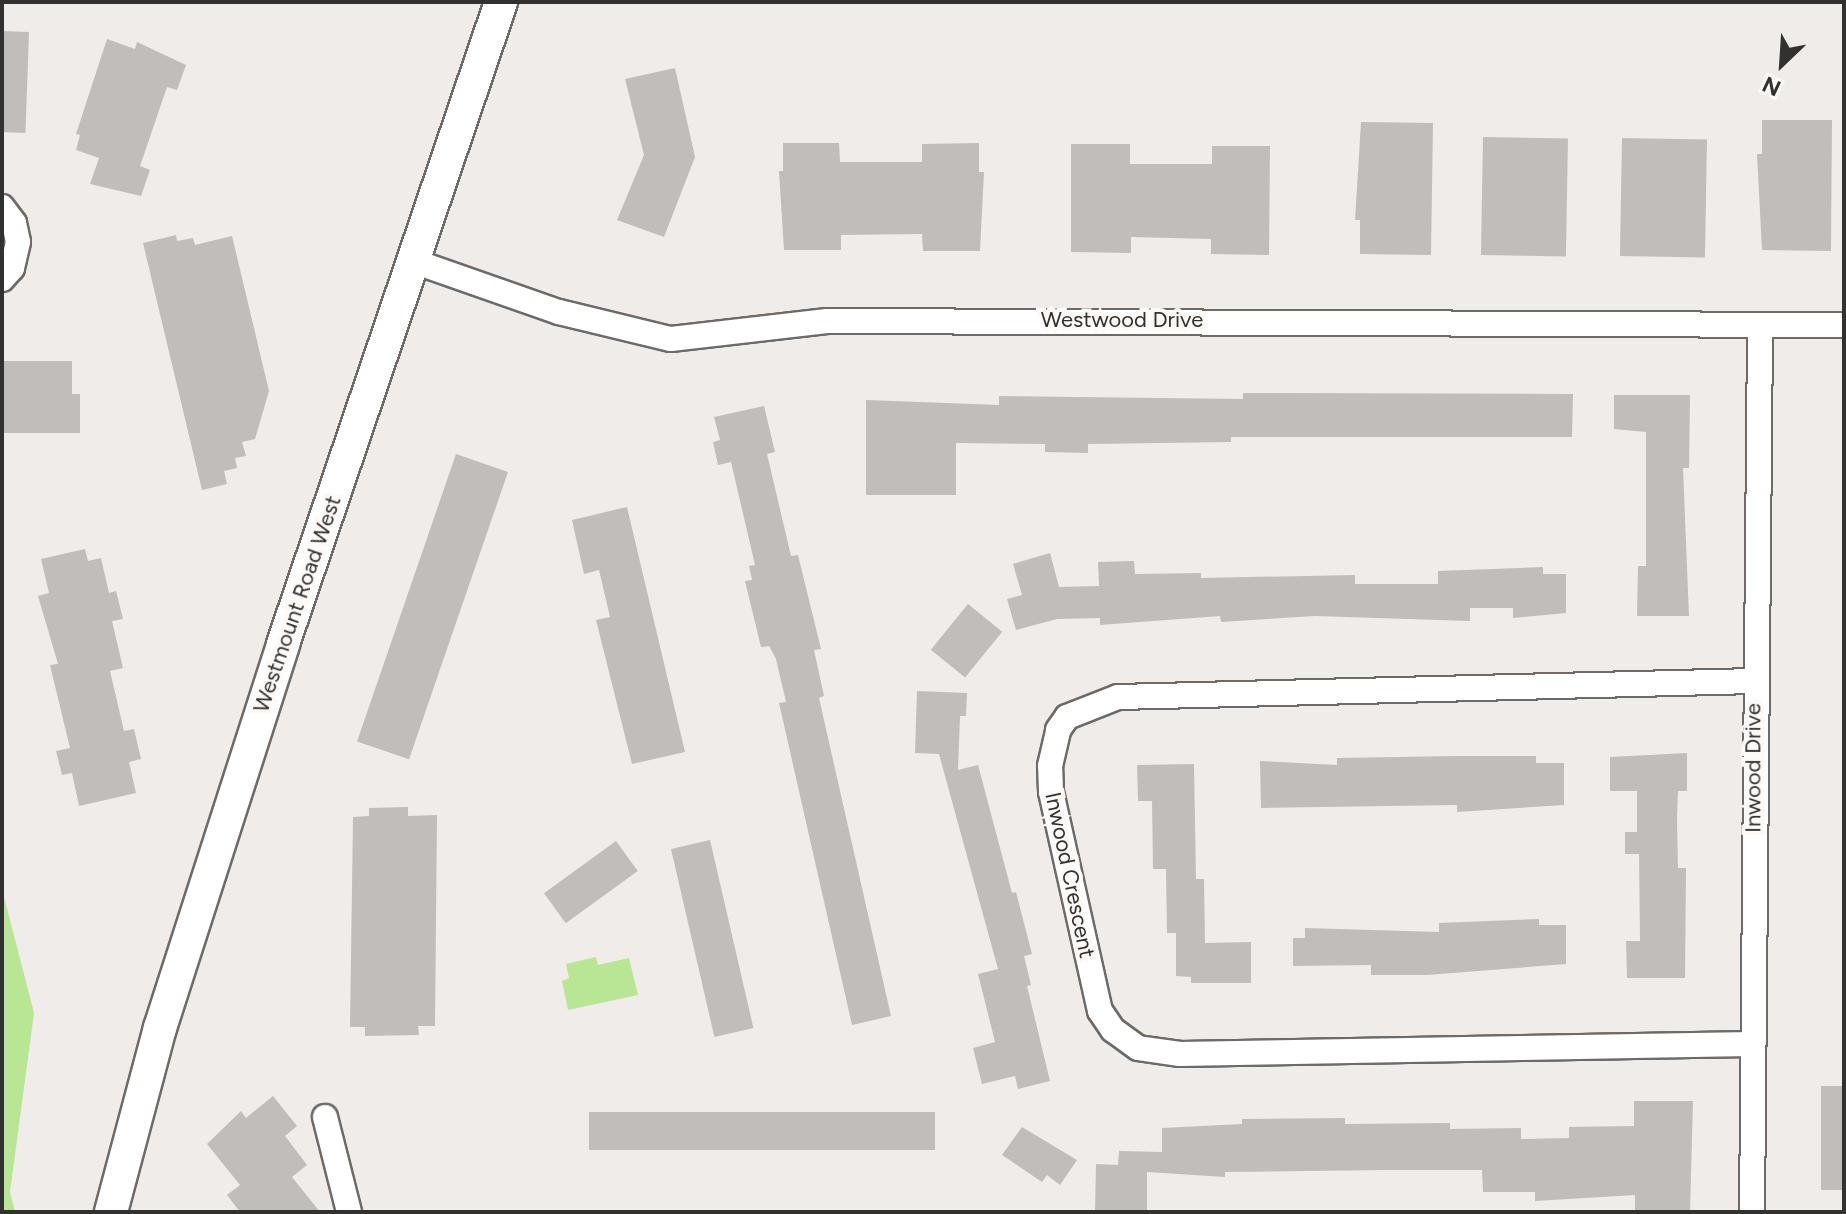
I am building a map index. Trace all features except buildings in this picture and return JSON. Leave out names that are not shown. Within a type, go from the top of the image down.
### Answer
[{"type":"main road","name":"Westmount Road West","points":[[111,1212],[160,1028],[501,2]]},
{"type":"street","points":[[2,207],[14,223],[18,242],[12,268],[2,279]]},
{"type":"street","name":"Westwood Drive","points":[[413,261],[559,312],[671,339],[827,321],[1844,325]]},
{"type":"street","name":"Inwood Drive","points":[[1752,1212],[1754,681],[1760,325]]},
{"type":"street","name":"Inwood Crescent","points":[[1752,1044],[1180,1054],[1138,1048],[1113,1030],[1100,1011],[1051,792],[1050,766],[1058,730],[1067,717],[1118,697],[1754,681]]},
{"type":"street","points":[[325,1117],[349,1212]]},
{"type":"green space","points":[[2,889],[34,1013],[10,1192],[15,1212],[2,1212]]},
{"type":"green space","points":[[596,957],[598,965],[629,958],[638,995],[568,1010],[562,981],[569,978],[566,964]]}]
